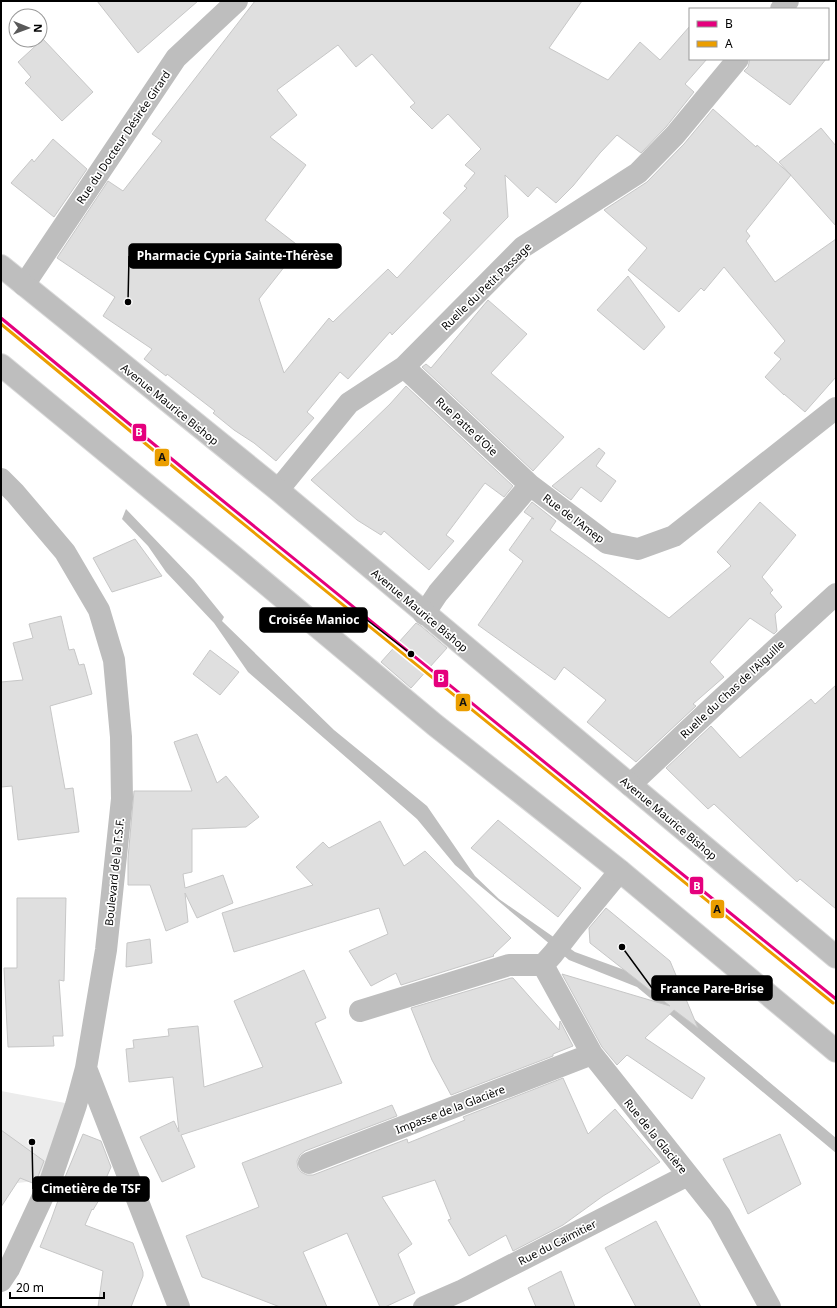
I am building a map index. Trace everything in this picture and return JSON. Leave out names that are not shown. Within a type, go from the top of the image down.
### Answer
[{"type":"street","name":"Rue du Docteur Désirée Girard","points":[[24,285],[176,58],[236,1]]},
{"type":"street","name":"Ruelle du Petit Passage","points":[[278,490],[349,403],[404,367],[523,247],[638,173],[675,135],[737,60]]},
{"type":"street","name":"Avenue Maurice Bishop","points":[[1,266],[278,490],[836,958]]},
{"type":"street","points":[[1,365],[435,725],[620,871],[836,1050]]},
{"type":"street","name":"Rue Patte d'Oie","points":[[404,367],[530,485]]},
{"type":"street","name":"Rue de l'Amep","points":[[530,485],[607,543],[638,549],[674,536],[836,408]]},
{"type":"street","name":"Boulevard de la T.S.F.","points":[[1,479],[15,493],[65,552],[99,610],[114,660],[121,737],[122,798],[106,950],[86,1068],[76,1105],[51,1179],[9,1269],[1,1281]]},
{"type":"street","points":[[424,614],[438,593],[530,485]]},
{"type":"street","name":"Ruelle du Chas de l'Aiguille","points":[[630,785],[836,594]]},
{"type":"street","points":[[360,1011],[509,964],[548,959],[620,871]]},
{"type":"street","name":"Rue de la Glacière","points":[[548,959],[592,1054],[720,1215],[770,1307]]},
{"type":"street","name":"Impasse de la Glacière","points":[[309,1163],[592,1054]]},
{"type":"street","points":[[86,1068],[179,1307]]},
{"type":"street","name":"Rue du Caïmitier","points":[[424,1307],[463,1290],[688,1175]]},
{"type":"shaded area","points":[[126,509],[194,580],[224,617],[222,621],[334,730],[427,806],[475,876],[499,899],[575,952],[644,977],[836,1138],[836,1153],[637,987],[569,960],[455,865],[417,819],[248,672],[214,623],[166,572],[148,546],[122,519]]},
{"type":"shaded area","points":[[1,1091],[76,1105],[51,1179],[1,1185]]},
{"type":"building","points":[[97,1],[198,1],[138,53]]},
{"type":"building","points":[[255,1],[582,1],[549,48],[608,80],[640,42],[660,60],[689,27],[689,60],[706,60],[685,84],[694,92],[666,127],[641,153],[617,135],[573,186],[556,203],[537,187],[528,197],[505,175],[508,217],[392,335],[390,332],[348,379],[340,372],[307,412],[314,418],[276,461],[213,413],[215,411],[167,374],[166,376],[144,359],[152,349],[103,316],[115,297],[57,258],[108,181],[123,191],[162,141],[152,134]],"holes":[[[338,45],[356,67],[372,54],[415,103],[410,107],[432,129],[448,114],[481,149],[465,165],[475,173],[464,186],[467,188],[443,213],[451,220],[397,278],[388,269],[333,322],[329,318],[284,373],[259,299],[300,247],[265,220],[306,165],[270,137],[297,115],[277,90]]]},
{"type":"building","points":[[48,44],[93,92],[62,121],[25,83],[31,77],[18,62],[33,48],[48,48]]},
{"type":"building","points":[[750,60],[825,60],[790,105],[744,71],[748,67]]},
{"type":"building","points":[[713,109],[756,147],[757,145],[791,175],[746,231],[750,236],[746,241],[775,282],[836,239],[836,377],[805,412],[765,377],[781,359],[774,353],[785,341],[724,267],[704,291],[701,288],[679,312],[628,270],[647,248],[604,210],[647,182],[684,144]]},
{"type":"building","points":[[821,128],[836,146],[836,226],[779,162]]},
{"type":"building","points":[[53,139],[87,169],[54,217],[11,183],[32,159],[34,162]]},
{"type":"building","points":[[628,276],[665,327],[644,350],[597,310]]},
{"type":"building","points":[[488,300],[527,334],[491,373],[564,437],[533,471],[422,367],[426,364],[431,368]]},
{"type":"building","points":[[406,386],[513,486],[504,497],[485,483],[446,535],[454,541],[429,570],[384,531],[381,535],[357,520],[311,480],[390,404]]},
{"type":"building","points":[[599,448],[605,453],[596,466],[616,481],[601,502],[581,487],[571,500],[552,486]]},
{"type":"building","points":[[532,502],[556,521],[550,530],[669,618],[731,566],[717,552],[760,502],[796,535],[762,577],[773,590],[770,593],[782,607],[775,614],[777,631],[774,634],[750,618],[710,662],[724,677],[693,704],[696,706],[636,762],[587,722],[606,700],[564,667],[555,680],[478,625],[523,561],[509,550],[532,518],[534,519],[524,512]]},
{"type":"building","points":[[135,539],[162,576],[112,592],[93,558]]},
{"type":"building","points":[[61,616],[69,650],[74,649],[79,665],[84,664],[92,694],[50,706],[65,789],[73,788],[79,832],[18,840],[12,786],[1,787],[1,682],[23,680],[13,643],[33,638],[29,624]]},
{"type":"building","points":[[416,623],[447,648],[411,688],[381,662]]},
{"type":"building","points":[[210,650],[239,672],[220,695],[193,674]]},
{"type":"building","points":[[836,685],[836,909],[800,879],[797,882],[714,804],[708,809],[666,768],[711,726],[740,758],[811,699],[815,704]]},
{"type":"building","points":[[197,734],[217,783],[226,776],[259,817],[246,827],[192,829],[192,872],[183,874],[185,888],[223,875],[233,903],[197,918],[185,893],[188,922],[166,931],[150,885],[128,885],[128,858],[134,791],[192,791],[174,742]]},
{"type":"building","points":[[498,820],[581,888],[558,917],[471,848]]},
{"type":"building","points":[[380,821],[404,866],[425,851],[511,938],[493,955],[494,956],[401,985],[396,973],[371,986],[349,951],[388,934],[379,908],[234,952],[222,913],[313,885],[296,867],[323,842],[329,848]]},
{"type":"building","points":[[17,898],[66,898],[64,981],[59,980],[63,1036],[53,1036],[54,1046],[8,1047],[4,968],[17,968]]},
{"type":"building","points":[[606,908],[670,961],[698,1028],[674,1010],[645,1038],[705,1078],[692,1099],[627,1055],[617,1065],[602,1047],[562,974],[670,1006],[590,943],[589,928]]},
{"type":"building","points":[[150,939],[152,963],[126,967],[127,943]]},
{"type":"building","points":[[304,970],[326,1018],[315,1023],[342,1083],[181,1135],[195,1167],[162,1182],[140,1137],[174,1121],[179,1132],[173,1077],[129,1082],[126,1049],[134,1048],[133,1040],[169,1036],[168,1029],[198,1026],[204,1087],[263,1067],[234,1001]]},
{"type":"building","points":[[513,978],[559,1030],[560,1021],[573,1046],[553,1054],[553,1056],[451,1095],[432,1060],[411,1008]]},
{"type":"building","points":[[563,1078],[588,1134],[615,1109],[660,1162],[603,1196],[563,1225],[513,1251],[506,1235],[469,1256],[448,1220],[451,1219],[435,1180],[382,1197],[412,1244],[398,1254],[415,1293],[385,1307],[380,1307],[347,1233],[303,1252],[327,1307],[280,1307],[202,1277],[186,1236],[259,1207],[242,1163],[392,1105],[397,1116],[305,1151],[300,1155],[297,1161],[298,1168],[301,1172],[307,1175],[313,1175],[407,1139],[408,1143],[465,1120],[463,1117]]},
{"type":"building","points":[[1,1130],[44,1161],[35,1184],[20,1178],[1,1207]]},
{"type":"building","points":[[83,1134],[101,1141],[111,1167],[97,1199],[99,1200],[93,1210],[92,1209],[85,1225],[133,1243],[143,1276],[131,1307],[98,1307],[103,1271],[40,1247],[60,1195],[58,1194]]},
{"type":"building","points":[[780,1134],[801,1184],[748,1214],[723,1159]]},
{"type":"building","points":[[656,1221],[701,1307],[636,1307],[605,1248]]},
{"type":"building","points":[[561,1271],[575,1307],[536,1307],[528,1288]]},
{"type":"transit line","name":"B","points":[[1,318],[196,479],[836,999]]},
{"type":"transit line","name":"A","points":[[1,324],[193,483],[833,1003]]},
{"type":"place","name":"Pharmacie Cypria Sainte-Thérèse","points":[[128,302]]},
{"type":"place","name":"Croisée Manioc","points":[[411,654]]},
{"type":"place","name":"France Pare-Brise","points":[[622,947]]},
{"type":"place","name":"Cimetière de TSF","points":[[32,1142]]}]
